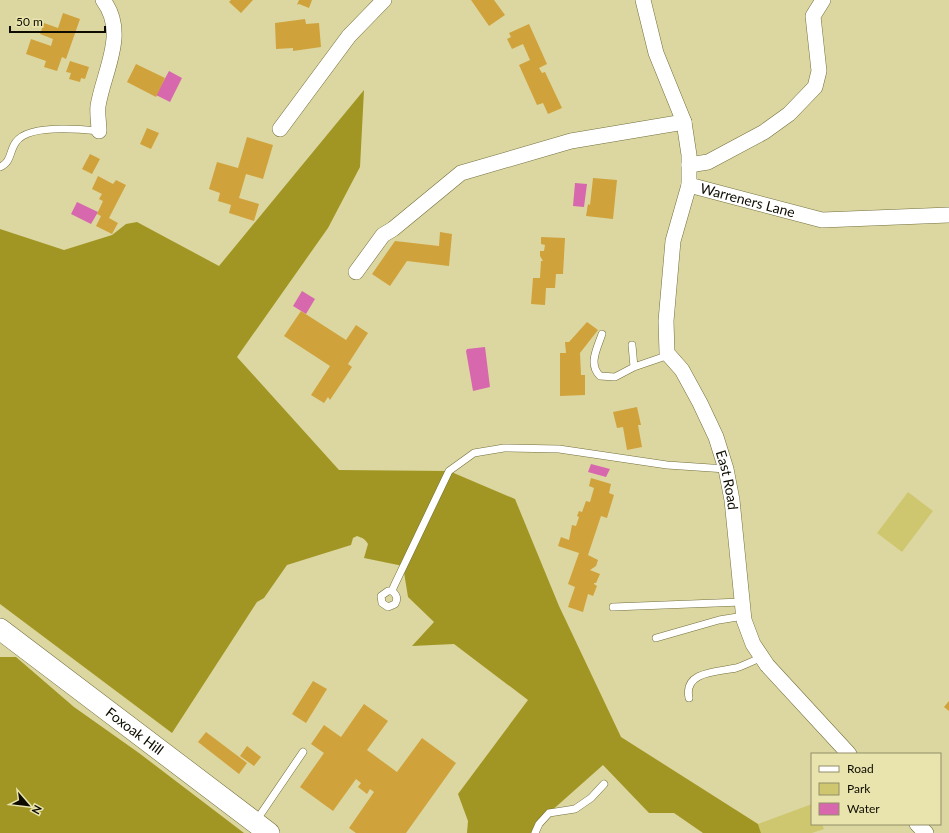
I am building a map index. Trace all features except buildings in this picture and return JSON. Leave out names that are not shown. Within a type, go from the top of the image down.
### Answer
[{"type":"main road","name":"Foxoak Hill","points":[[0,629],[262,828]]},
{"type":"street","points":[[99,131],[98,108],[116,36],[110,9],[103,0]]},
{"type":"street","points":[[280,129],[349,36],[384,0]]},
{"type":"street","name":"Warreners Lane","points":[[643,0],[656,53],[684,122],[689,165],[689,185],[822,220],[949,215]]},
{"type":"street","points":[[689,165],[708,162],[764,132],[789,114],[815,87],[819,71],[813,16],[823,0]]},
{"type":"street","points":[[356,272],[383,235],[393,229],[461,173],[571,141],[684,122]]},
{"type":"street","points":[[669,355],[667,353],[666,321],[673,242],[689,185]]},
{"type":"street","name":"East Road","points":[[669,355],[682,370],[700,403],[716,437],[726,468],[733,507],[743,609],[753,644],[767,666],[848,753]]},
{"type":"street","points":[[918,825],[926,833]]},
{"type":"lane","points":[[0,167],[9,161],[16,142],[30,132],[73,129],[99,131]]},
{"type":"lane","points":[[602,334],[593,360],[594,370],[600,376],[608,378],[615,377],[634,367],[669,355]]},
{"type":"lane","points":[[632,345],[634,367]]},
{"type":"lane","points":[[392,591],[449,471],[474,453],[504,448],[559,449],[667,465],[726,468]]},
{"type":"lane","points":[[613,607],[743,609]]},
{"type":"lane","points":[[656,638],[719,620],[743,609]]},
{"type":"lane","points":[[688,698],[687,691],[690,683],[702,674],[735,668],[762,657]]},
{"type":"lane","points":[[262,828],[303,752]]},
{"type":"lane","points":[[535,833],[539,824],[549,813],[575,809],[591,798],[604,784]]},
{"type":"green space","points":[[908,492],[933,511],[902,552],[877,533]]},
{"type":"green space","points":[[811,804],[811,825],[822,825],[824,829],[812,833],[761,833],[758,824]]},
{"type":"shaded area","points":[[364,90],[360,167],[328,228],[237,357],[339,470],[449,471],[515,499],[559,606],[621,737],[758,824],[761,833],[703,833],[674,813],[649,813],[603,765],[549,813],[535,833],[467,833],[468,821],[458,794],[528,700],[454,644],[412,646],[434,622],[408,597],[403,566],[364,558],[368,544],[364,539],[357,536],[353,538],[351,545],[287,565],[264,598],[257,602],[172,733],[0,604],[0,229],[64,250],[112,235],[126,224],[137,222],[219,266]]},
{"type":"shaded area","points":[[0,657],[16,657],[74,707],[139,753],[244,833],[0,833]]},
{"type":"water","points":[[169,71],[182,78],[170,102],[156,95]]},
{"type":"water","points":[[575,183],[587,184],[584,207],[573,206]]},
{"type":"water","points":[[77,202],[98,212],[91,224],[71,214]]},
{"type":"water","points":[[302,291],[315,299],[306,314],[293,306]]},
{"type":"water","points":[[485,347],[490,387],[473,391],[466,351],[467,349]]},
{"type":"water","points":[[591,464],[610,469],[606,477],[588,472]]}]
